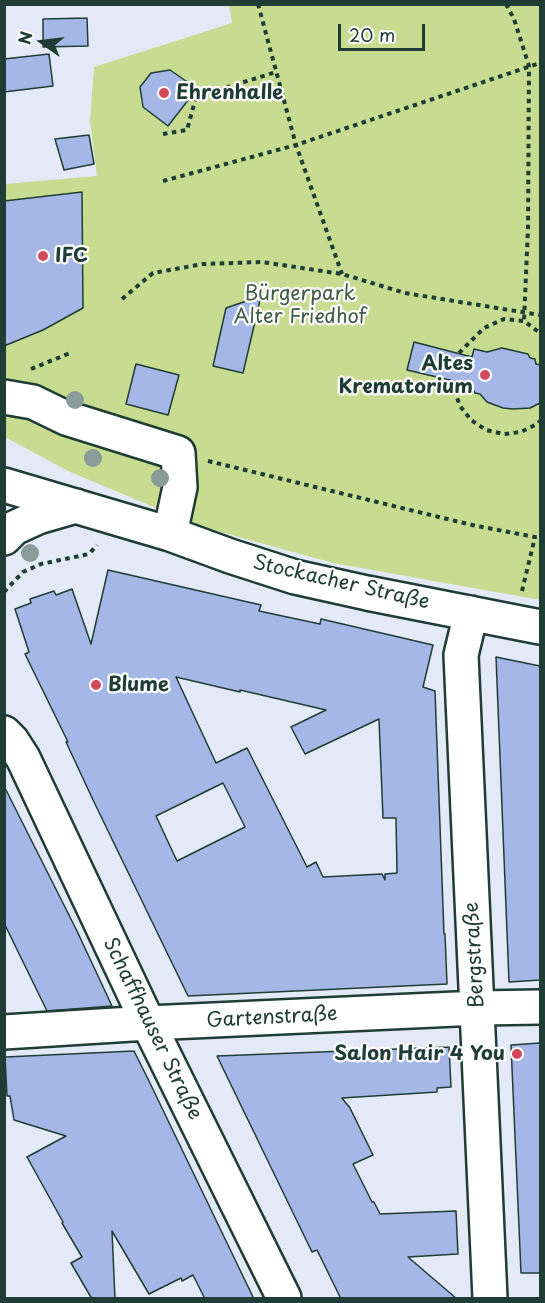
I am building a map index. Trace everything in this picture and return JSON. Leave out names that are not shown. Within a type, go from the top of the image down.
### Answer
[{"type":"street","points":[[4,396],[33,402],[66,418],[178,453],[180,487],[170,534]]},
{"type":"street","name":"Stockacher Straße","points":[[4,485],[170,534],[295,577],[528,624]]},
{"type":"street","points":[[4,538],[22,524],[76,506]]},
{"type":"street","name":"Bergstraße","points":[[471,613],[461,655],[490,1299]]},
{"type":"street","name":"Schaffhauser Straße","points":[[11,748],[284,1299]]},
{"type":"street","name":"Gartenstraße","points":[[4,1032],[148,1023],[540,1007]]},
{"type":"path","points":[[258,4],[296,145],[342,274]]},
{"type":"path","points":[[506,4],[514,19],[529,66],[528,228],[524,321]]},
{"type":"path","points":[[163,181],[296,145],[540,63]]},
{"type":"path","points":[[163,134],[187,130],[195,97],[276,72]]},
{"type":"path","points":[[122,299],[153,273],[203,264],[262,262],[342,274],[405,293],[540,315]]},
{"type":"path","points":[[459,353],[484,328],[504,319],[524,321],[540,333]]},
{"type":"path","points":[[28,370],[69,354]]},
{"type":"path","points":[[454,381],[454,389],[460,406],[471,420],[486,429],[504,434],[522,432],[540,421]]},
{"type":"path","points":[[178,453],[472,525],[540,538]]},
{"type":"path","points":[[4,592],[23,572],[41,564],[89,554],[119,519]]},
{"type":"path","points":[[528,624],[535,537]]},
{"type":"green space","name":"Bürgerpark Alter Friedhof","points":[[229,5],[540,5],[540,600],[333,563],[199,526],[68,471],[5,437],[4,184],[97,176],[90,120],[94,67],[232,23]]},
{"type":"building","points":[[87,18],[88,46],[43,47],[43,19]]},
{"type":"building","points":[[49,54],[53,86],[4,92],[4,59]]},
{"type":"building","name":"Ehrenhalle","points":[[170,70],[186,81],[189,99],[168,126],[143,107],[140,87],[151,73]]},
{"type":"building","points":[[89,135],[94,164],[64,170],[55,139]]},
{"type":"building","name":"IFC","points":[[82,192],[83,308],[43,330],[4,346],[4,201]]},
{"type":"building","points":[[261,296],[243,373],[213,366],[226,308]]},
{"type":"building","name":"Altes Krematorium","points":[[414,342],[472,357],[474,349],[487,352],[502,348],[528,354],[530,358],[535,359],[536,364],[540,365],[540,403],[530,408],[503,408],[487,402],[472,388],[458,382],[407,370]]},
{"type":"building","points":[[136,364],[179,375],[168,415],[126,404]]},
{"type":"building","points":[[108,570],[261,605],[259,611],[320,624],[321,619],[433,645],[423,687],[435,691],[447,984],[188,996],[25,654],[29,652],[15,609],[31,603],[30,599],[54,591],[56,595],[72,589],[91,644]],"holes":[[[176,677],[326,710],[291,727],[305,754],[379,719],[383,818],[396,818],[397,873],[385,874],[385,880],[382,874],[323,877],[316,862],[307,867],[247,748],[216,763]],[[223,783],[245,827],[177,861],[156,816]]]},
{"type":"building","points":[[496,657],[540,666],[540,980],[509,982]]},
{"type":"building","points":[[4,786],[112,1006],[47,1011],[4,923]]},
{"type":"building","points":[[540,1043],[540,1273],[521,1273],[511,1045]]},
{"type":"building","points":[[449,1047],[451,1087],[437,1088],[437,1092],[342,1098],[350,1108],[373,1155],[353,1164],[380,1214],[456,1211],[458,1254],[408,1257],[457,1299],[341,1299],[317,1250],[312,1252],[217,1056]]},
{"type":"building","points":[[134,1051],[254,1299],[205,1299],[193,1275],[182,1281],[181,1278],[149,1294],[112,1231],[115,1299],[92,1299],[71,1263],[82,1257],[27,1157],[66,1136],[14,1120],[10,1096],[7,1096],[5,1057]]},
{"type":"place","name":"Ehrenhalle","points":[[164,93]]},
{"type":"place","name":"IFC","points":[[43,256]]},
{"type":"place","name":"Altes Krematorium","points":[[485,375]]},
{"type":"place","name":"Blume","points":[[96,685]]},
{"type":"place","name":"Salon Hair 4 You","points":[[517,1054]]}]
